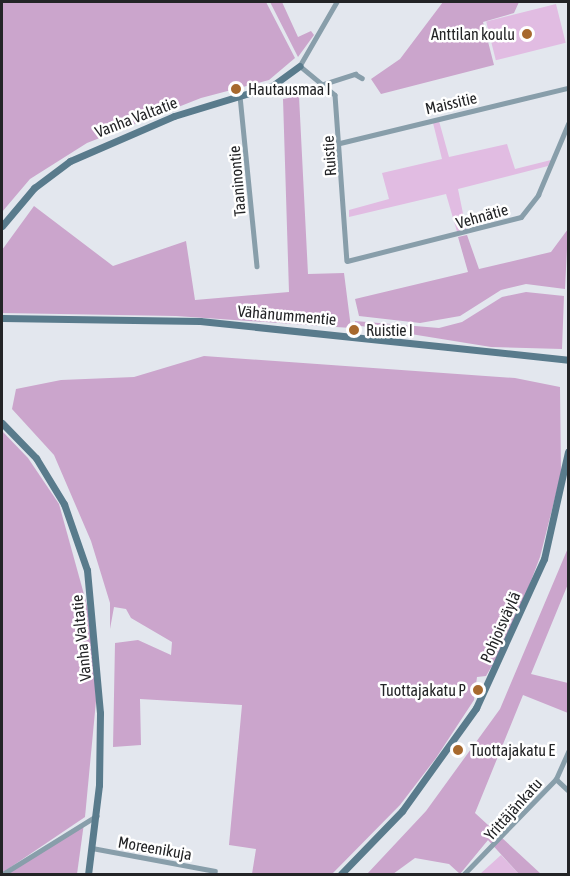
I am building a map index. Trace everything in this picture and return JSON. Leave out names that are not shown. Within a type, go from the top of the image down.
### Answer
[{"type":"street","points":[[300,66],[337,2]]},
{"type":"street","name":"Ruistie","points":[[300,66],[335,95],[347,261]]},
{"type":"street","name":"Vanha Valtatie","points":[[2,226],[34,188],[70,161],[239,93],[272,86],[300,66]]},
{"type":"street","points":[[324,84],[355,74],[362,78]]},
{"type":"street","name":"Maissitie","points":[[340,142],[568,88]]},
{"type":"street","name":"Taaninontie","points":[[239,93],[257,266]]},
{"type":"street","name":"Vehnätie","points":[[347,261],[521,217],[538,195],[568,124]]},
{"type":"street","name":"Vähänummentie","points":[[2,318],[200,321],[568,360]]},
{"type":"street","name":"Vanha Valtatie","points":[[2,423],[36,458],[59,496],[87,570],[100,713],[96,816],[88,874]]},
{"type":"street","name":"Pohjoisväylä","points":[[341,874],[402,812],[476,708],[544,559],[568,452]]},
{"type":"street","name":"Yrittäjänkatu","points":[[464,874],[556,779],[568,752]]},
{"type":"street","points":[[556,779],[568,790]]},
{"type":"street","points":[[3,874],[96,816]]},
{"type":"street","name":"Moreenikuja","points":[[92,848],[214,871]]},
{"type":"shaded area","points":[[2,2],[266,2],[295,58],[269,80],[201,98],[87,143],[30,179],[2,212]]},
{"type":"shaded area","points":[[270,2],[282,2],[298,37],[311,31],[314,35],[298,57]]},
{"type":"shaded area","points":[[443,2],[519,2],[514,13],[483,22],[494,65],[381,94],[371,79],[400,59]]},
{"type":"shaded area","name":"Anttilan koulu","points":[[556,4],[566,43],[496,60],[486,21]]},
{"type":"shaded area","points":[[299,96],[308,274],[344,273],[351,328],[176,316],[2,313],[2,250],[34,206],[113,266],[186,241],[195,300],[289,292],[283,99]]},
{"type":"shaded area","points":[[439,121],[449,157],[507,144],[515,169],[551,160],[548,166],[458,189],[467,233],[458,235],[446,194],[349,217],[349,210],[389,199],[382,173],[442,159],[433,123]]},
{"type":"shaded area","points":[[568,229],[565,289],[526,284],[501,290],[460,316],[420,323],[359,316],[355,299],[468,272],[458,237],[467,235],[479,269],[551,252]]},
{"type":"shaded area","points":[[526,292],[564,296],[562,349],[491,347],[355,325],[355,321],[439,328],[462,322],[502,297]]},
{"type":"shaded area","points":[[204,356],[515,378],[560,387],[561,474],[540,557],[512,631],[486,676],[477,677],[474,700],[436,758],[400,805],[332,874],[252,874],[256,849],[229,845],[242,705],[140,699],[141,745],[113,747],[115,643],[138,640],[171,655],[172,642],[131,618],[126,609],[114,607],[110,629],[110,603],[91,541],[54,455],[12,409],[16,389],[61,380],[134,377]]},
{"type":"shaded area","points":[[2,431],[28,458],[59,504],[93,627],[96,701],[85,817],[2,873]]},
{"type":"shaded area","points":[[568,548],[568,584],[531,674],[568,683],[568,713],[523,695],[475,813],[541,874],[519,874],[488,840],[460,874],[449,864],[415,858],[393,874],[367,874],[426,811],[500,709]]},
{"type":"shaded area","points":[[84,823],[77,874],[8,874]]},
{"type":"shaded area","points":[[501,855],[519,874],[480,874]]},
{"type":"place","name":"Anttilan koulu","points":[[527,34]]},
{"type":"place","name":"Hautausmaa I","points":[[236,89]]},
{"type":"place","name":"Ruistie I","points":[[354,330]]},
{"type":"place","name":"Tuottajakatu P","points":[[478,690]]},
{"type":"place","name":"Tuottajakatu E","points":[[458,750]]}]
